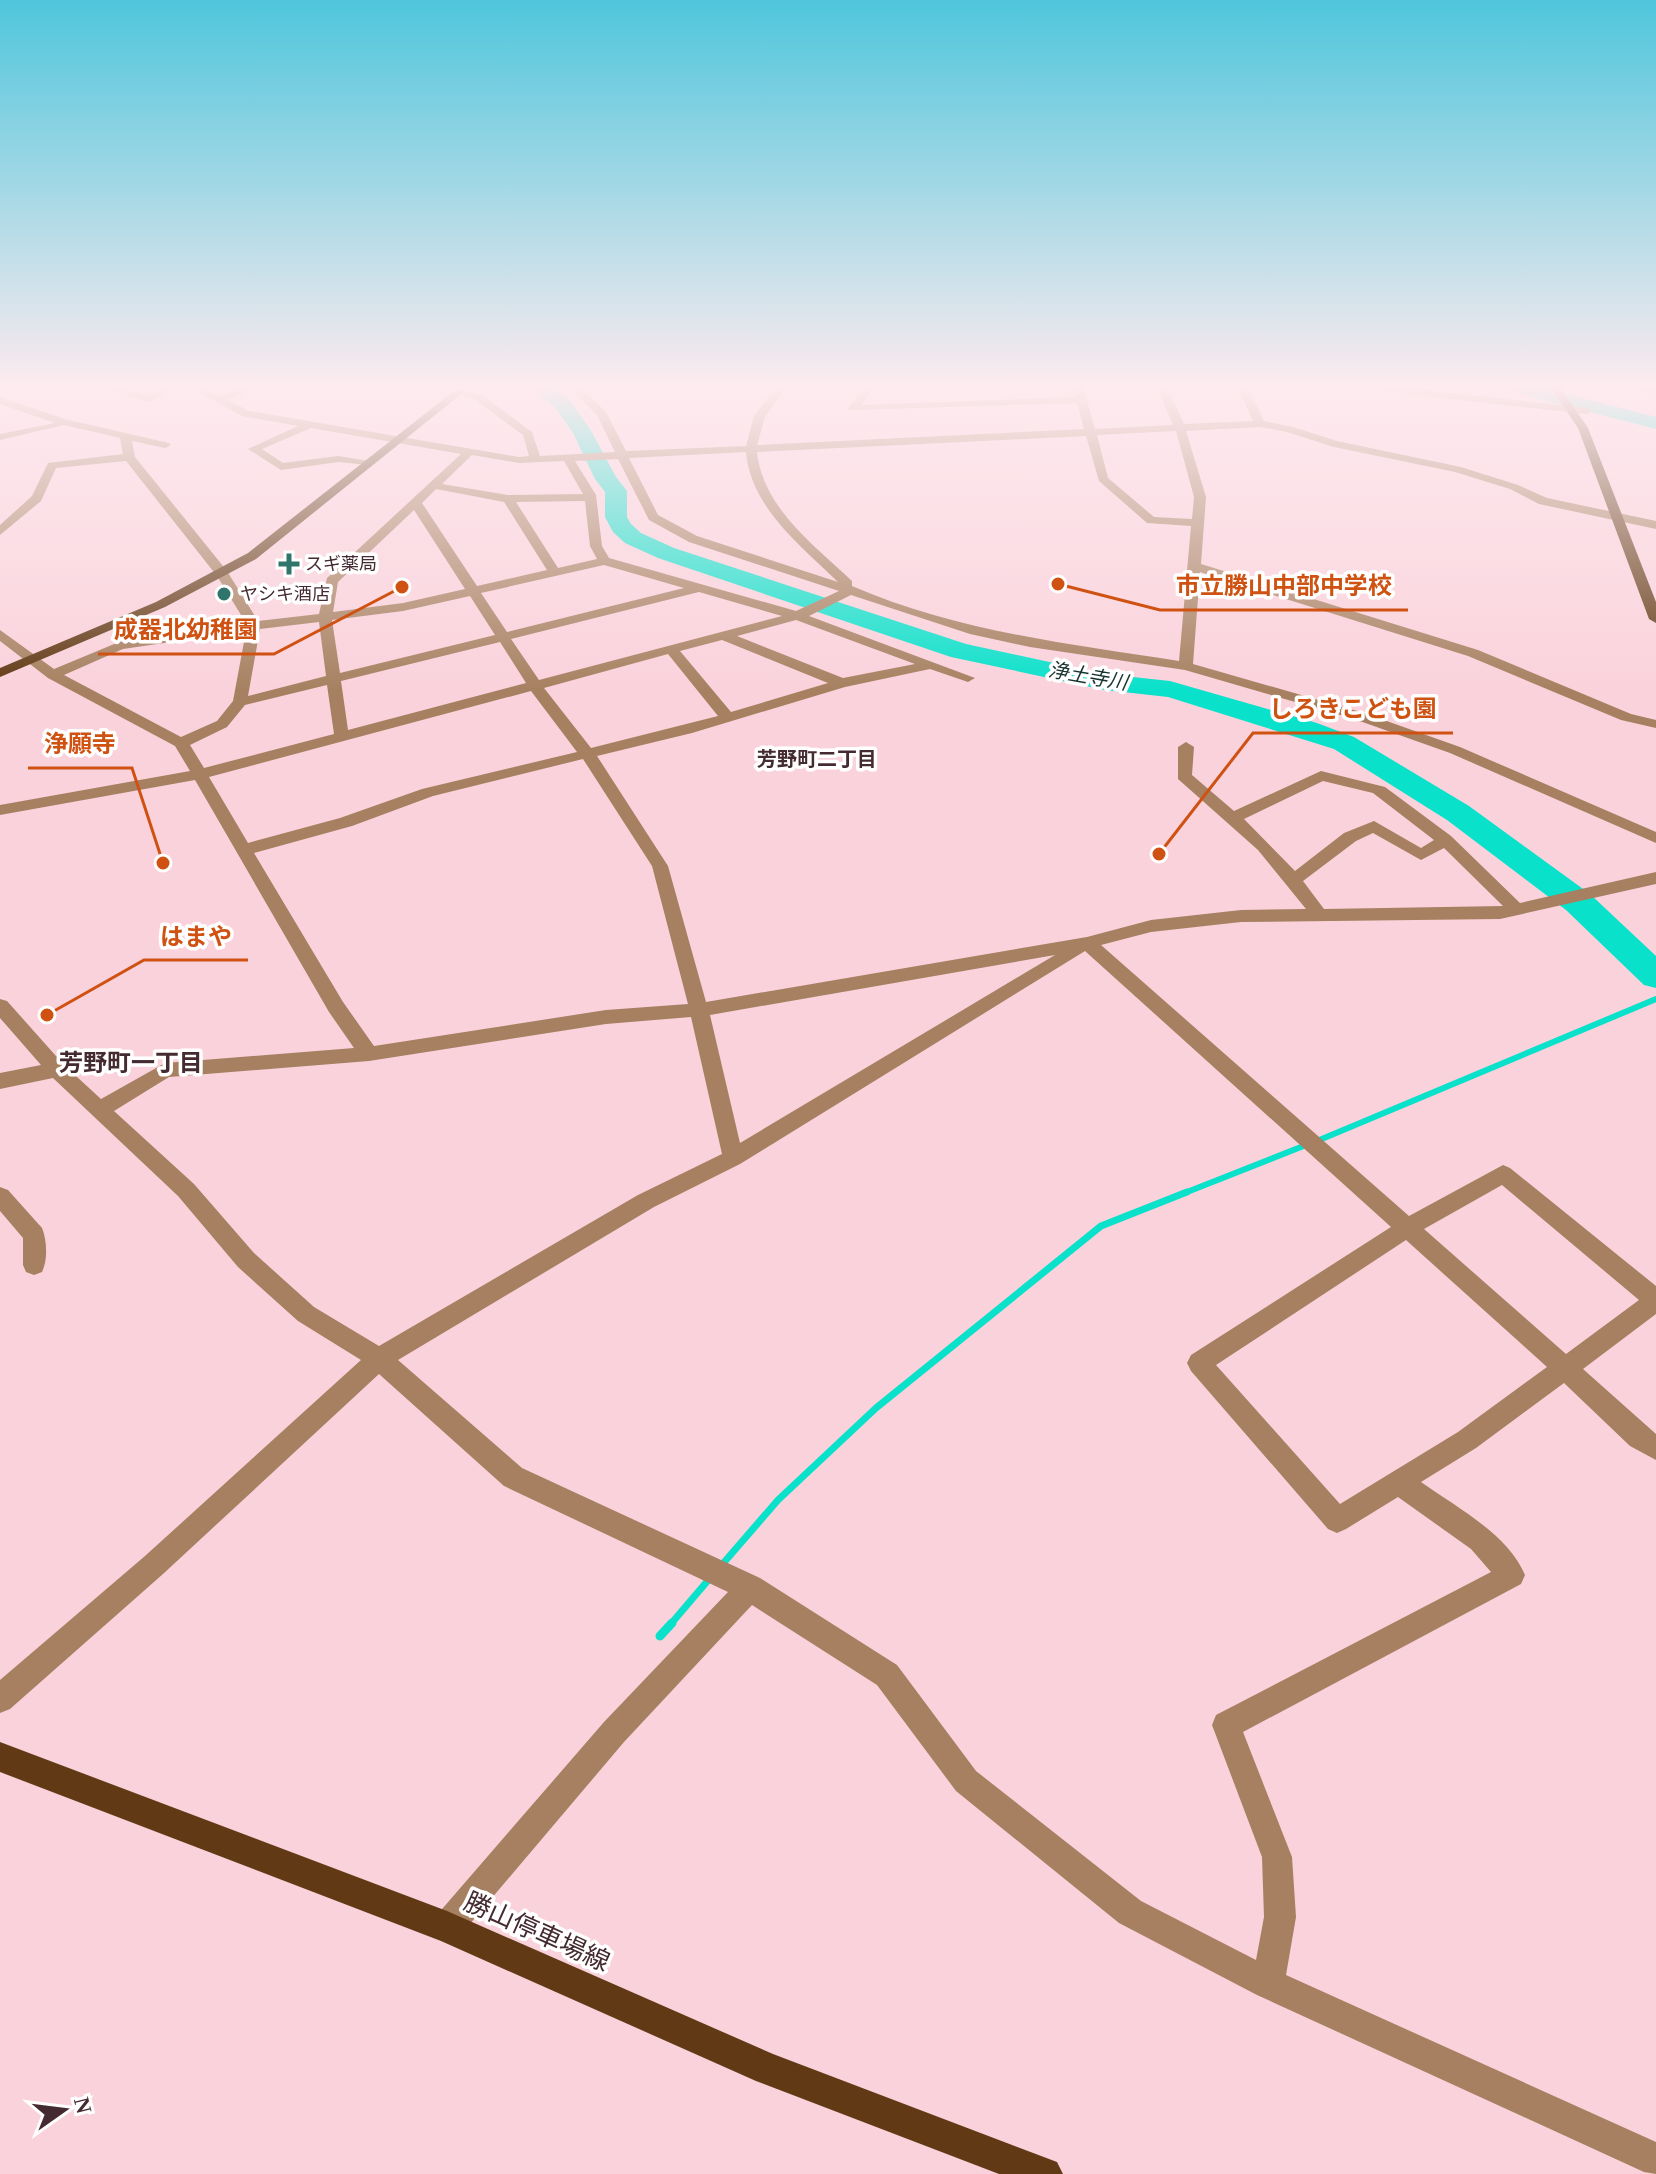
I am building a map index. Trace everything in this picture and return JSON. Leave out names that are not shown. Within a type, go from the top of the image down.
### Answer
[{"type":"main road","points":[[0,673],[164,603],[222,574],[252,556],[336,488]]},
{"type":"main road","points":[[1613,488],[1630,524]]},
{"type":"main road","points":[[1618,488],[1656,619]]},
{"type":"main road","name":"勝山停車場線","points":[[0,1757],[447,1927],[768,2069],[1045,2174]]},
{"type":"street","points":[[0,531],[37,498],[41,488]]},
{"type":"street","points":[[154,488],[222,574],[254,625],[240,702],[222,724],[181,743]]},
{"type":"street","points":[[342,739],[325,618],[332,581],[433,488]]},
{"type":"street","points":[[450,488],[508,499],[590,497]]},
{"type":"street","points":[[586,488],[590,497],[596,546],[604,561]]},
{"type":"street","points":[[637,488],[653,517],[713,547],[970,630],[1030,643],[1186,666],[1359,716],[1455,750],[1656,838]]},
{"type":"street","points":[[761,488],[764,498],[780,519],[852,590]]},
{"type":"street","points":[[1113,488],[1151,520],[1196,523]]},
{"type":"street","points":[[1186,666],[1200,497],[1198,488]]},
{"type":"street","points":[[1517,488],[1543,501],[1630,524],[1656,525]]},
{"type":"street","points":[[508,499],[554,572]]},
{"type":"street","points":[[416,503],[536,687],[588,755],[660,866],[699,1010],[733,1158]]},
{"type":"street","points":[[3,507],[26,506]]},
{"type":"street","points":[[53,675],[119,646],[254,625],[403,607],[604,561],[801,614],[968,678]]},
{"type":"street","points":[[1193,566],[1473,653],[1626,717],[1656,724]]},
{"type":"street","points":[[240,702],[335,681],[703,587]]},
{"type":"street","points":[[0,810],[201,774],[342,739],[801,614],[852,590]]},
{"type":"street","points":[[0,634],[53,675],[181,743],[336,1007],[369,1054]]},
{"type":"street","points":[[724,636],[842,683]]},
{"type":"street","points":[[672,650],[728,718]]},
{"type":"street","points":[[244,850],[346,822],[428,792],[588,755],[728,718],[842,683],[929,665]]},
{"type":"street","points":[[1186,747],[1184,776],[1197,791],[1256,838],[1294,880],[1318,914]]},
{"type":"street","points":[[1232,818],[1321,776],[1379,790],[1445,840],[1517,910]]},
{"type":"street","points":[[1294,880],[1350,837],[1374,826],[1421,855],[1445,840]]},
{"type":"street","points":[[98,1111],[165,1070],[369,1054],[592,1018],[699,1010],[1087,943],[1151,926],[1241,916],[1500,913],[1656,878]]},
{"type":"street","points":[[0,1699],[154,1565],[379,1359],[646,1201],[733,1158],[1087,943]]},
{"type":"street","points":[[1087,943],[1566,1369],[1639,1438],[1656,1448]]},
{"type":"street","points":[[0,1006],[57,1070],[186,1190],[246,1260],[296,1305],[379,1359],[513,1477],[750,1588],[887,1675],[966,1781],[1130,1912],[1268,1984],[1656,2160]]},
{"type":"street","points":[[0,1081],[57,1070]]},
{"type":"street","points":[[1503,1174],[1656,1300],[1467,1440],[1337,1520],[1199,1363],[1407,1228],[1503,1174]]},
{"type":"street","points":[[0,1196],[34,1235],[34,1265]]},
{"type":"street","points":[[1268,1984],[1280,1917],[1277,1857],[1226,1725],[1512,1575],[1480,1540],[1399,1482]]},
{"type":"street","points":[[447,1927],[614,1732],[750,1588]]},
{"type":"waterway","name":"浄土寺川","points":[[614,488],[616,517],[621,527],[633,538],[666,553],[960,651],[1105,682],[1170,689],[1307,729],[1344,743],[1458,813],[1578,902],[1656,976]]},
{"type":"waterway","points":[[1317,1141],[1656,999]]},
{"type":"waterway","points":[[1182,1194],[1306,1145]]},
{"type":"waterway","points":[[720,1567],[778,1500],[876,1408],[1101,1226],[1187,1192]]},
{"type":"waterway","points":[[670,1625],[710,1578]]},
{"type":"waterway","points":[[660,1636],[672,1623]]},
{"type":"place","name":"スギ薬局","points":[[289,564]]},
{"type":"place","name":"市立勝山中部中学校","points":[[1058,584]]},
{"type":"place","name":"成器北幼稚園","points":[[402,587]]},
{"type":"place","name":"ヤシキ酒店","points":[[224,594]]},
{"type":"place","name":"しろきこども園","points":[[1159,854]]},
{"type":"place","name":"浄願寺","points":[[163,863]]},
{"type":"place","name":"はまや","points":[[47,1015]]},
{"type":"district","name":"芳野町二丁目","points":[[817,759]]},
{"type":"district","name":"芳野町一丁目","points":[[131,1063]]}]
